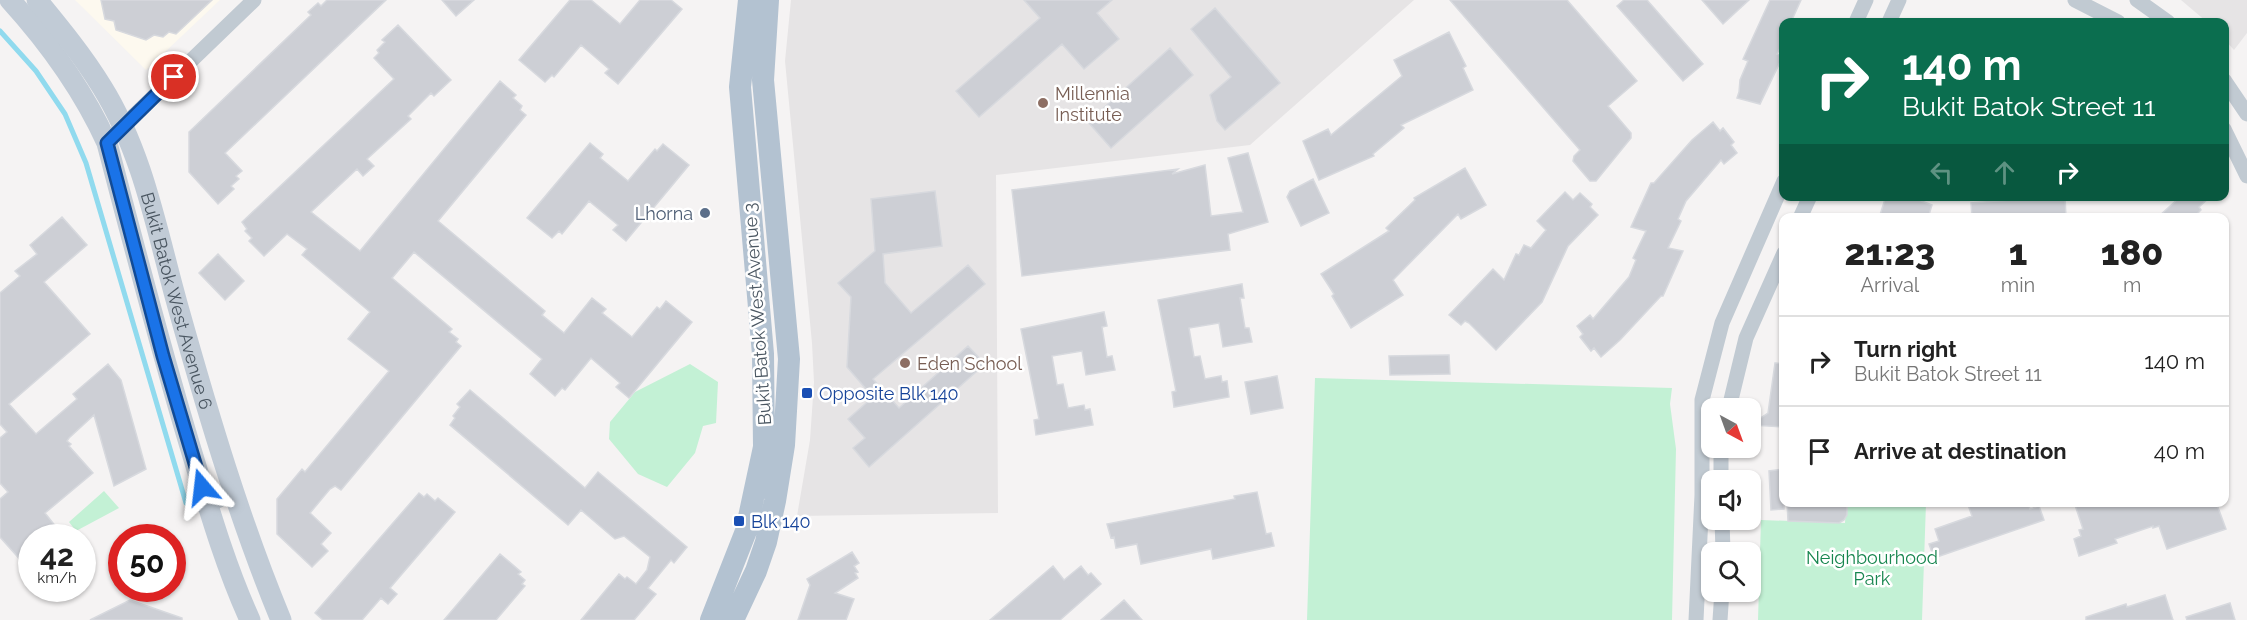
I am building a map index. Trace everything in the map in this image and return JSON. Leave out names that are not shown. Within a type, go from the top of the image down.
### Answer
[{"type":"main road","name":"Bukit Batok West Avenue 6","points":[[10,0],[35,8],[72,44],[103,88],[136,159],[163,356],[209,509],[238,595],[250,620]]},
{"type":"main road","name":"Bukit Batok West Avenue 3","points":[[711,620],[746,531],[764,447],[763,354],[740,87],[749,0]]},
{"type":"main road","name":"Bukit Batok West Avenue 3","points":[[733,620],[756,571],[766,542],[775,501],[783,445],[789,359],[763,80],[768,0]]},
{"type":"main road","name":"Bukit Batok West Avenue 6","points":[[35,8],[52,50],[93,113],[150,249],[180,312],[236,497],[257,561],[281,620]]},
{"type":"street","points":[[107,143],[254,0]]},
{"type":"street","points":[[2075,0],[2110,18]]},
{"type":"street","points":[[2138,0],[2163,18]]},
{"type":"street","points":[[2229,87],[2247,114]]},
{"type":"street","points":[[2229,139],[2247,176]]},
{"type":"street","points":[[1696,620],[1702,495],[1702,400],[1722,323],[1779,192]]},
{"type":"street","points":[[1731,398],[1746,338],[1779,264]]},
{"type":"street","points":[[1720,620],[1721,602]]},
{"type":"lane","points":[[209,509],[236,497]]},
{"type":"shaded area","points":[[75,0],[220,0],[146,70]]},
{"type":"shaded area","points":[[791,0],[1414,0],[1250,145],[996,175],[998,513],[797,516],[810,440],[814,382],[785,61]]},
{"type":"shaded area","points":[[2181,0],[2247,0],[2247,33],[2234,50],[2229,44],[2229,18],[2202,18]]},
{"type":"green space","points":[[690,364],[718,382],[716,423],[703,426],[695,453],[667,487],[638,474],[609,439],[610,422],[635,392]]},
{"type":"green space","points":[[1315,378],[1672,388],[1670,404],[1676,449],[1672,620],[1307,620]]},
{"type":"green space","points":[[104,491],[119,508],[89,524],[71,524],[69,522]]},
{"type":"green space","name":"Neighbourhood Park","points":[[1846,507],[1926,507],[1922,620],[1758,620],[1759,602],[1761,602],[1761,520],[1845,523]]},
{"type":"building","points":[[101,0],[212,0],[176,34],[169,32],[163,37],[154,35],[146,40],[116,30],[114,21],[105,19]]},
{"type":"building","points":[[327,0],[386,0],[225,153],[242,171],[236,176],[239,179],[231,186],[234,189],[218,204],[189,172],[189,132],[311,15],[308,12],[318,3],[321,6]]},
{"type":"building","points":[[442,0],[474,0],[456,16]]},
{"type":"building","points":[[570,0],[591,0],[620,24],[640,0],[671,0],[682,9],[618,84],[605,73],[609,69],[581,45],[554,77],[552,75],[545,82],[519,60]]},
{"type":"building","points":[[1024,0],[1112,0],[1097,13],[1119,39],[1084,69],[1062,44],[979,117],[956,91],[1040,18]]},
{"type":"building","points":[[1450,0],[1567,0],[1637,81],[1608,106],[1631,133],[1631,138],[1596,181],[1590,181],[1573,161],[1574,156],[1580,150]]},
{"type":"building","points":[[1624,0],[1647,0],[1703,64],[1683,81],[1617,6]]},
{"type":"building","points":[[1702,0],[1749,0],[1723,24]]},
{"type":"building","points":[[1770,0],[1801,0],[1793,18],[1779,18],[1777,54],[1779,55],[1779,64],[1760,104],[1737,98],[1740,80],[1748,61],[1743,59]]},
{"type":"building","points":[[1215,8],[1280,83],[1225,130],[1217,121],[1210,95],[1231,77],[1191,29]]},
{"type":"building","points":[[398,25],[451,80],[434,96],[431,93],[408,116],[411,119],[367,159],[374,166],[363,176],[357,169],[311,212],[360,251],[500,81],[516,95],[513,98],[522,106],[520,110],[526,115],[438,221],[545,311],[542,315],[564,333],[592,298],[606,309],[602,313],[632,337],[657,307],[660,309],[666,301],[692,322],[629,398],[616,387],[620,383],[591,358],[565,390],[562,388],[555,396],[530,374],[542,359],[414,252],[392,278],[452,329],[449,332],[458,339],[456,342],[461,346],[341,490],[335,486],[330,489],[310,513],[331,533],[321,544],[328,551],[312,567],[277,534],[277,499],[302,469],[305,472],[389,371],[348,339],[370,312],[302,255],[307,249],[287,234],[264,256],[249,241],[252,238],[245,231],[247,229],[242,222],[394,79],[374,58],[379,53],[377,50],[385,42],[382,40]]},
{"type":"building","points":[[1449,32],[1466,66],[1463,68],[1473,90],[1401,125],[1404,128],[1373,154],[1374,156],[1319,180],[1303,141],[1328,129],[1331,135],[1402,76],[1394,60]]},
{"type":"building","points":[[1170,48],[1193,75],[1111,148],[1088,122]]},
{"type":"building","points":[[1713,122],[1720,131],[1723,128],[1734,142],[1731,145],[1737,153],[1724,164],[1721,160],[1686,201],[1678,219],[1681,221],[1668,248],[1683,251],[1663,296],[1601,357],[1594,348],[1591,351],[1580,337],[1583,334],[1577,326],[1590,315],[1593,319],[1629,277],[1636,260],[1633,258],[1646,231],[1631,227],[1651,183],[1654,183],[1692,140]]},
{"type":"building","points":[[590,143],[603,154],[600,158],[628,181],[655,149],[657,151],[663,144],[689,165],[626,241],[613,230],[618,225],[589,201],[562,234],[559,231],[552,238],[527,218]]},
{"type":"building","points":[[1248,153],[1268,222],[1228,234],[1230,250],[1022,276],[1012,190],[1178,169],[1172,174],[1205,165],[1211,216],[1243,212],[1228,158]]},
{"type":"building","points":[[1465,168],[1486,205],[1461,219],[1458,214],[1393,280],[1403,295],[1351,328],[1321,274],[1389,231],[1386,228],[1415,200],[1414,198]]},
{"type":"building","points":[[1313,179],[1329,213],[1301,226],[1287,197],[1290,191]]},
{"type":"building","points":[[935,191],[942,246],[883,254],[885,283],[911,313],[968,265],[985,284],[873,379],[899,408],[968,346],[985,364],[869,467],[853,448],[865,438],[848,419],[873,397],[847,367],[851,297],[838,283],[875,251],[871,199]]},
{"type":"building","points":[[1565,192],[1573,200],[1580,193],[1592,204],[1590,207],[1598,215],[1568,246],[1542,302],[1496,350],[1469,323],[1465,321],[1461,325],[1449,315],[1493,269],[1504,280],[1516,254],[1519,255],[1524,245],[1531,248],[1546,230],[1537,221]]},
{"type":"building","points":[[1884,201],[1922,201],[1932,205],[1930,213],[1881,213]]},
{"type":"building","points":[[2065,201],[2066,213],[1972,213],[1971,203]]},
{"type":"building","points":[[2176,201],[2206,201],[2199,207],[2201,210],[2198,213],[2162,213]]},
{"type":"building","points":[[62,217],[87,245],[44,282],[90,334],[9,404],[36,434],[77,399],[73,394],[108,364],[121,380],[146,469],[114,486],[94,415],[67,441],[93,473],[45,513],[54,524],[18,524],[18,557],[0,537],[0,499],[8,492],[0,483],[0,438],[7,432],[0,424],[0,293],[20,276],[15,271],[37,254],[30,245]]},
{"type":"building","points":[[218,254],[244,281],[225,300],[199,273]]},
{"type":"building","points":[[1242,284],[1244,298],[1240,298],[1245,328],[1249,328],[1252,342],[1223,347],[1219,323],[1189,328],[1194,357],[1200,356],[1205,379],[1221,376],[1222,382],[1227,381],[1229,397],[1174,407],[1172,392],[1176,391],[1158,300]]},
{"type":"building","points":[[1104,312],[1107,326],[1102,327],[1107,357],[1112,356],[1115,370],[1086,375],[1082,351],[1052,356],[1057,385],[1063,384],[1068,408],[1084,405],[1085,410],[1090,409],[1093,425],[1036,435],[1034,420],[1039,419],[1021,329]]},
{"type":"building","points":[[1449,355],[1450,374],[1390,375],[1389,356]]},
{"type":"building","points":[[1775,363],[1779,363],[1779,427],[1761,426],[1761,418],[1768,413]]},
{"type":"building","points":[[1277,376],[1283,408],[1251,414],[1245,382]]},
{"type":"building","points":[[470,390],[585,488],[598,472],[687,547],[674,563],[671,560],[648,588],[656,594],[634,620],[581,620],[619,574],[636,584],[647,570],[650,557],[624,536],[615,539],[581,510],[568,525],[450,425],[460,407],[457,404]]},
{"type":"building","points":[[1779,470],[1779,507],[1784,507],[1784,509],[1771,510],[1769,471]]},
{"type":"building","points":[[1257,492],[1266,534],[1271,533],[1274,546],[1213,559],[1211,549],[1141,564],[1137,544],[1116,548],[1114,537],[1111,538],[1107,524],[1235,499],[1234,496]]},
{"type":"building","points":[[419,493],[424,497],[427,494],[435,501],[438,498],[455,512],[390,588],[397,594],[388,604],[381,598],[362,620],[323,620],[315,613]]},
{"type":"building","points":[[1787,507],[1847,507],[1847,515],[1839,523],[1788,521]]},
{"type":"building","points":[[1969,507],[2029,507],[2030,509],[2039,507],[2044,520],[1934,558],[1929,544],[1939,541],[1935,529],[1972,516]]},
{"type":"building","points":[[2076,507],[2218,507],[2226,529],[2167,549],[2159,526],[2153,528],[2153,526],[2115,539],[2117,543],[2079,556],[2074,539],[2081,536],[2079,530],[2083,529]]},
{"type":"building","points":[[852,552],[859,563],[854,566],[858,572],[855,573],[858,578],[835,593],[854,599],[846,620],[798,620],[810,585],[807,579]]},
{"type":"building","points":[[500,554],[521,572],[518,574],[525,580],[522,584],[525,586],[496,620],[444,620]]},
{"type":"building","points":[[1053,566],[1064,580],[1081,566],[1088,575],[1091,573],[1101,584],[1060,620],[990,620]]},
{"type":"building","points":[[2165,595],[2173,620],[2086,620],[2086,617],[2126,604],[2127,607]]},
{"type":"building","points":[[1124,600],[1142,620],[1101,620]]},
{"type":"building","points":[[126,602],[136,602],[182,618],[182,620],[90,620]]},
{"type":"building","points":[[2230,603],[2235,620],[2187,620],[2186,617]]},
{"type":"waterway","points":[[0,31],[36,71],[65,114],[86,163],[186,503]]},
{"type":"place","name":"Millennia Institute","points":[[1043,103]]},
{"type":"place","name":"Lhorna","points":[[705,213]]},
{"type":"place","name":"Eden School","points":[[905,363]]},
{"type":"place","name":"Opposite Blk 140","points":[[807,393]]},
{"type":"place","name":"Blk 140","points":[[739,521]]},
{"type":"route","points":[[174,77],[107,143],[163,356],[202,487]]}]
